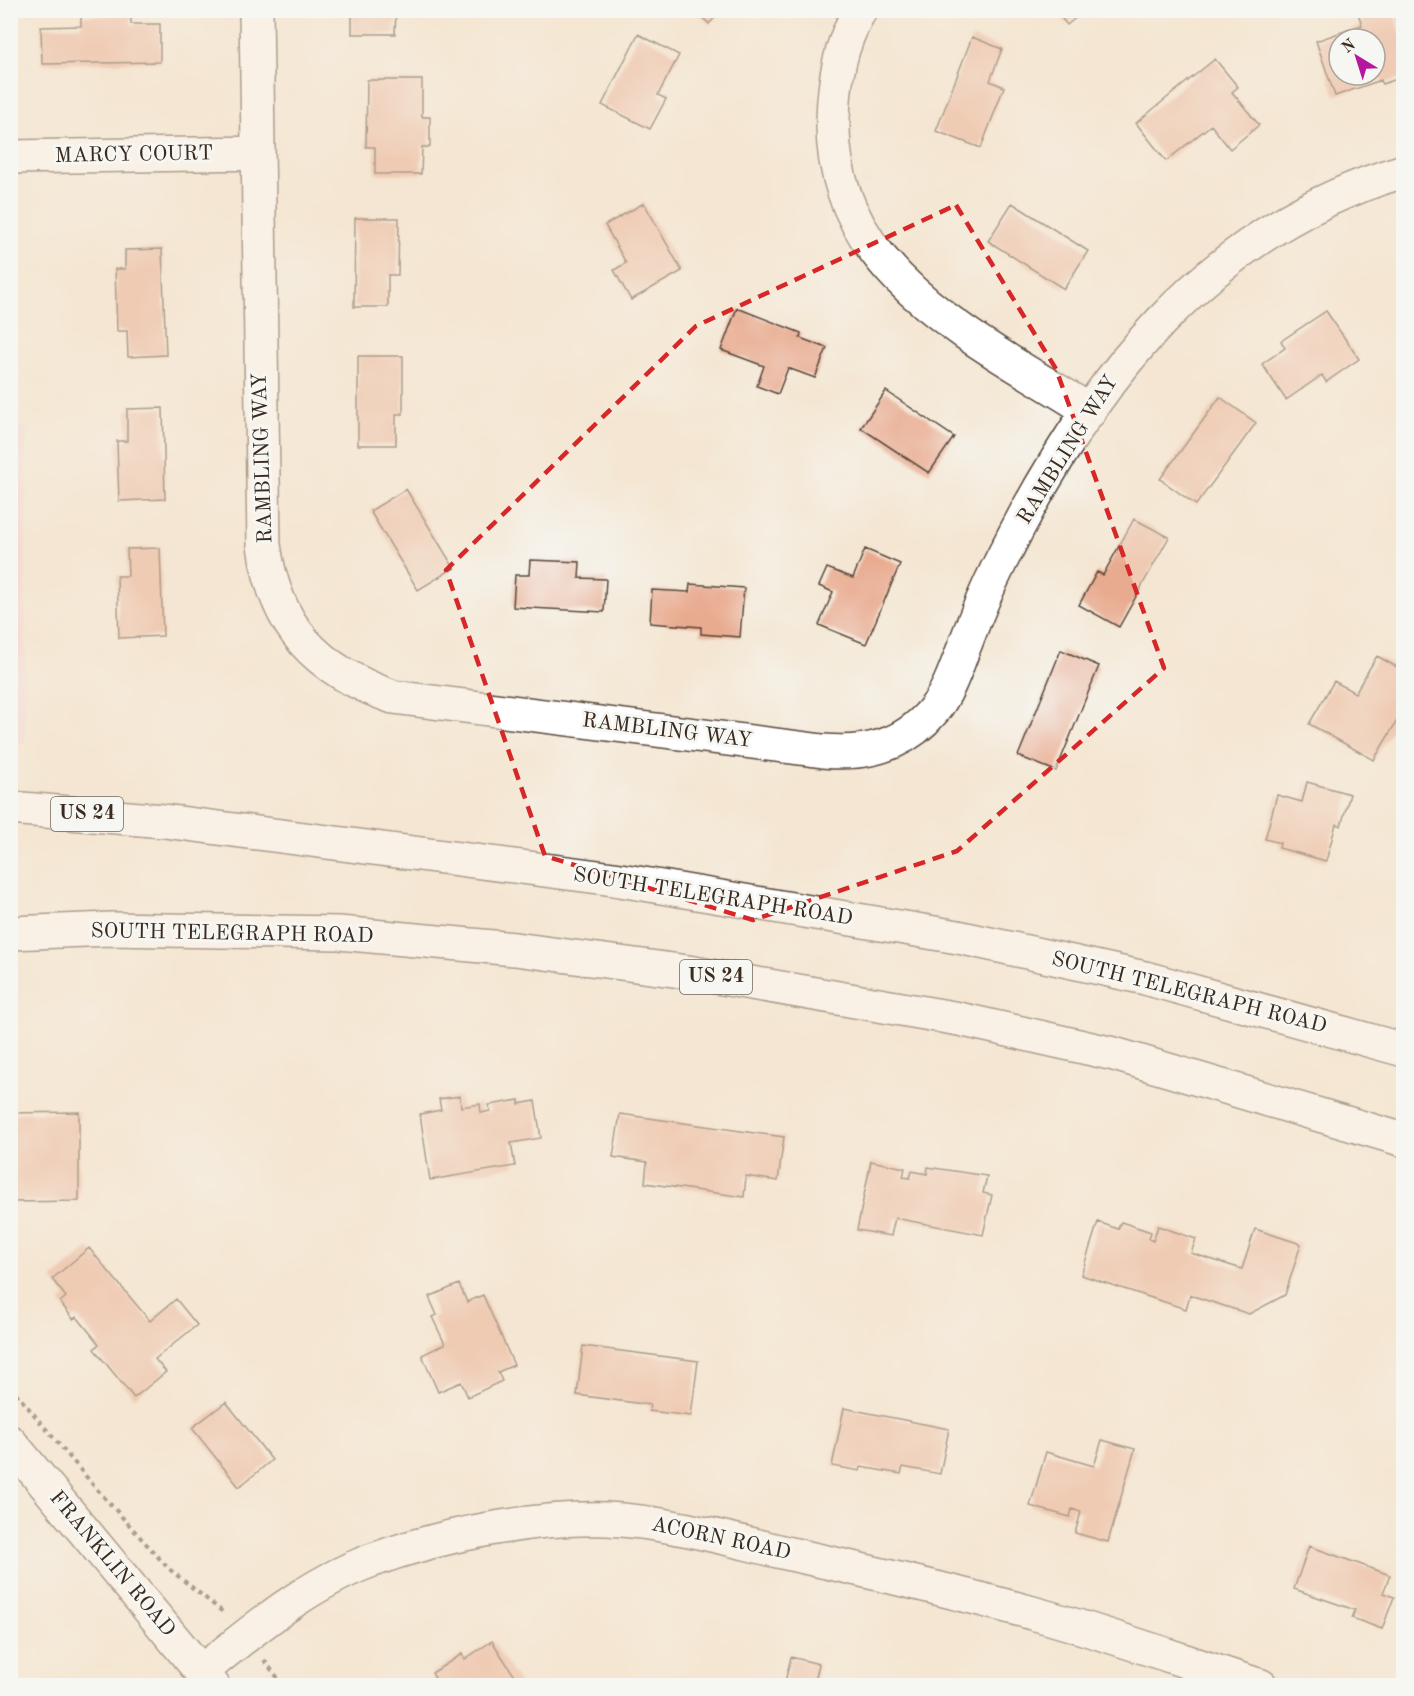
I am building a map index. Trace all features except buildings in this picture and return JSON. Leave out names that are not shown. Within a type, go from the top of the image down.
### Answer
[{"type":"main road","name":"RAMBLING WAY","points":[[256,10],[264,534],[268,573],[285,617],[316,656],[363,687],[393,697],[847,753],[880,748],[908,734],[923,722],[945,695],[1000,563],[1030,507],[1090,411],[1152,328],[1228,259],[1291,218],[1322,202],[1404,171]]},
{"type":"main road","points":[[860,10],[842,48],[835,76],[833,138],[835,168],[845,199],[862,234],[881,261],[931,309],[1090,411]]},
{"type":"main road","name":"MARCY COURT","points":[[10,157],[258,153]]},
{"type":"main road","name":"SOUTH TELEGRAPH ROAD","points":[[10,808],[164,821],[614,879],[958,937],[1145,978],[1404,1050]]},
{"type":"main road","name":"SOUTH TELEGRAPH ROAD","points":[[10,933],[111,930],[339,933],[515,949],[688,972],[959,1019],[1114,1053],[1404,1140]]},
{"type":"main road","name":"FRANKLIN ROAD","points":[[10,1442],[207,1679]]},
{"type":"main road","name":"ACORN ROAD","points":[[207,1679],[276,1612],[304,1593],[367,1562],[427,1544],[514,1526],[605,1519],[675,1528],[855,1568],[1036,1614],[1261,1686]]},
{"type":"path","points":[[10,1386],[94,1486],[168,1568],[229,1618]]},
{"type":"path","points":[[261,1658],[284,1686]]},
{"type":"highlighted area","points":[[956,205],[1056,369],[1164,668],[957,851],[753,920],[545,856],[446,570],[696,326]]},
{"type":"shaded area","points":[[10,427],[26,427],[25,743],[10,743]]}]
